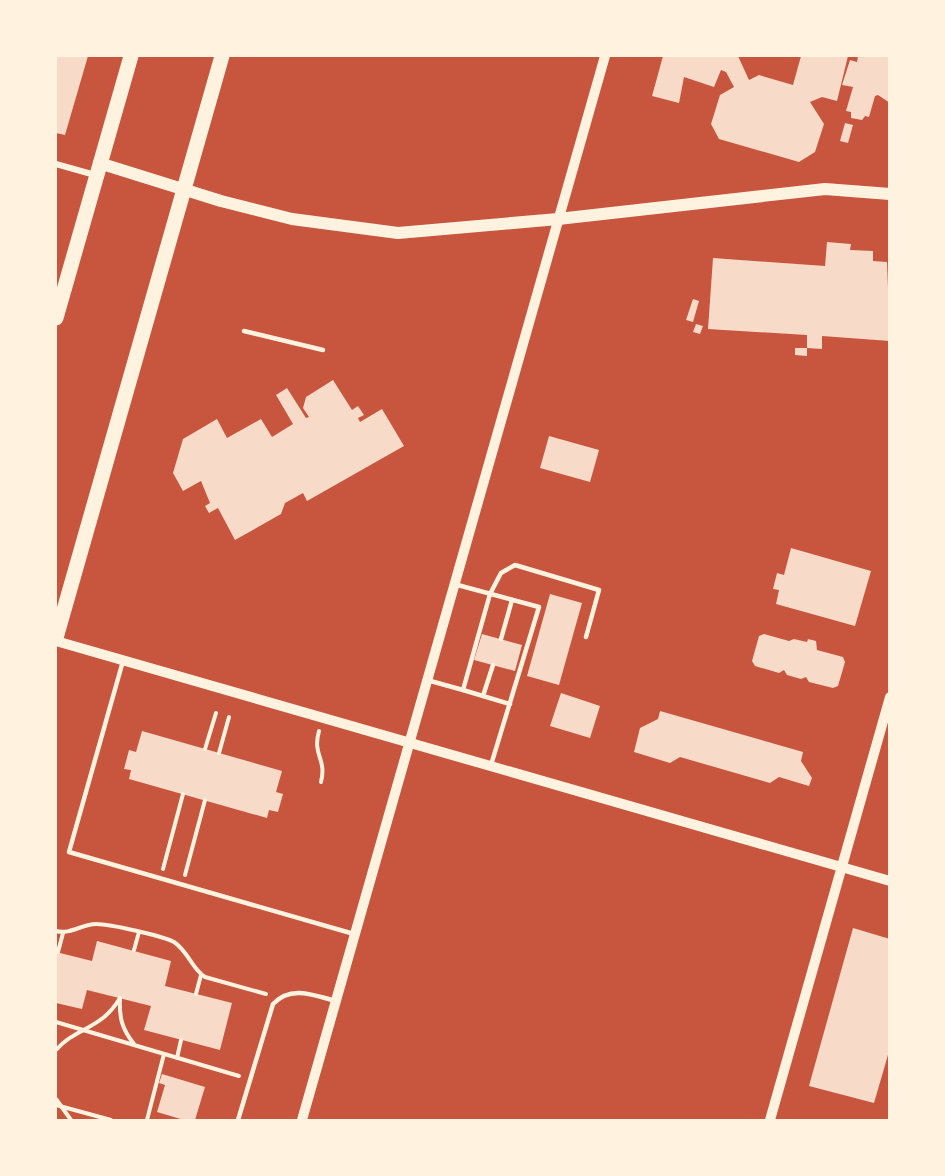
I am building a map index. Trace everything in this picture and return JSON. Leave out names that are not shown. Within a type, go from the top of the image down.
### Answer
[{"type":"main road","points":[[56,318],[131,56]]},
{"type":"main road","points":[[56,640],[222,56]]},
{"type":"main road","points":[[98,169],[312,223],[398,233],[558,219],[825,189],[890,194]]},
{"type":"street","points":[[302,1120],[605,56]]},
{"type":"street","points":[[56,164],[98,169]]},
{"type":"street","points":[[56,640],[322,719],[890,881]]},
{"type":"street","points":[[770,1120],[890,697]]},
{"type":"lane","points":[[244,331],[323,351]]},
{"type":"lane","points":[[463,690],[490,594],[501,573],[515,565],[599,590],[586,637]]},
{"type":"lane","points":[[454,584],[538,607],[491,767]]},
{"type":"lane","points":[[501,639],[512,600]]},
{"type":"lane","points":[[123,661],[69,852],[355,934]]},
{"type":"lane","points":[[483,696],[493,665]]},
{"type":"lane","points":[[427,680],[510,704]]},
{"type":"lane","points":[[238,1120],[269,1011],[279,998],[299,992],[336,1001]]},
{"type":"path","points":[[205,749],[216,713]]},
{"type":"path","points":[[219,753],[229,717]]},
{"type":"path","points":[[321,782],[325,769],[315,746],[322,719]]},
{"type":"path","points":[[160,879],[183,794]]},
{"type":"path","points":[[182,885],[206,800]]},
{"type":"path","points":[[56,931],[63,933],[93,924],[108,924],[173,942],[188,955],[201,975],[279,998]]},
{"type":"path","points":[[134,950],[138,932]]},
{"type":"path","points":[[58,952],[63,933]]},
{"type":"path","points":[[196,994],[201,975]]},
{"type":"path","points":[[56,1050],[62,1042],[86,1031],[111,1012],[120,998],[119,1016],[124,1031],[135,1046]]},
{"type":"path","points":[[56,1022],[250,1079]]},
{"type":"path","points":[[177,1058],[181,1040]]},
{"type":"path","points":[[147,1120],[164,1054]]},
{"type":"path","points":[[56,1099],[71,1120]]},
{"type":"path","points":[[56,1105],[111,1120]]},
{"type":"building","points":[[56,56],[88,56],[65,135],[56,133]]},
{"type":"building","points":[[663,56],[738,56],[749,80],[759,75],[793,85],[801,56],[848,56],[837,101],[822,97],[810,102],[824,124],[815,152],[799,162],[719,139],[711,124],[720,95],[734,87],[726,72],[721,70],[714,87],[684,77],[679,103],[652,96]]},
{"type":"building","points":[[858,56],[890,56],[890,103],[878,95],[875,96],[869,117],[865,116],[862,120],[851,118],[851,112],[846,111],[853,87],[842,85],[850,60],[857,62]]},
{"type":"building","points":[[845,123],[853,125],[848,143],[840,141]]},
{"type":"building","points":[[827,242],[851,244],[850,250],[873,251],[873,261],[887,262],[890,341],[822,336],[822,349],[807,348],[807,335],[708,329],[713,258],[825,266]]},
{"type":"building","points":[[693,299],[699,301],[693,322],[686,320]]},
{"type":"building","points":[[696,324],[703,326],[700,334],[693,332]]},
{"type":"building","points":[[795,348],[807,348],[807,356],[795,355]]},
{"type":"building","points":[[333,380],[352,410],[358,406],[364,415],[358,418],[360,422],[382,409],[404,446],[307,501],[303,493],[285,503],[281,514],[235,540],[218,508],[209,513],[205,506],[210,503],[201,481],[183,491],[173,473],[183,439],[217,419],[227,438],[261,419],[272,437],[293,424],[276,395],[287,388],[306,418],[309,417],[303,408],[306,397]]},
{"type":"building","points":[[549,436],[599,450],[590,482],[540,468]]},
{"type":"building","points":[[791,548],[871,571],[855,626],[776,604],[779,590],[773,589],[777,573],[784,575]]},
{"type":"building","points":[[550,594],[582,603],[559,685],[527,676]]},
{"type":"building","points":[[482,634],[522,645],[515,671],[474,660]]},
{"type":"building","points":[[764,634],[789,641],[794,639],[807,642],[808,639],[816,641],[817,650],[843,657],[845,662],[838,686],[833,688],[809,682],[806,677],[801,679],[787,675],[784,670],[779,673],[755,666],[752,661],[759,636]]},
{"type":"building","points":[[561,693],[600,706],[590,738],[550,726]]},
{"type":"building","points":[[660,711],[803,752],[801,761],[812,778],[809,786],[779,777],[770,783],[680,757],[670,763],[634,752],[640,728],[658,719]]},
{"type":"building","points":[[142,731],[282,771],[276,792],[283,794],[278,812],[269,810],[267,818],[129,779],[131,770],[124,769],[129,750],[136,752]]},
{"type":"building","points":[[853,928],[890,939],[890,1048],[874,1103],[809,1086]]},
{"type":"building","points":[[97,941],[171,961],[165,986],[232,1003],[220,1050],[144,1030],[151,1006],[87,990],[82,1009],[56,1003],[56,952],[92,961]]},
{"type":"building","points":[[162,1074],[205,1087],[195,1120],[184,1120],[157,1112],[165,1085],[159,1083]]}]
